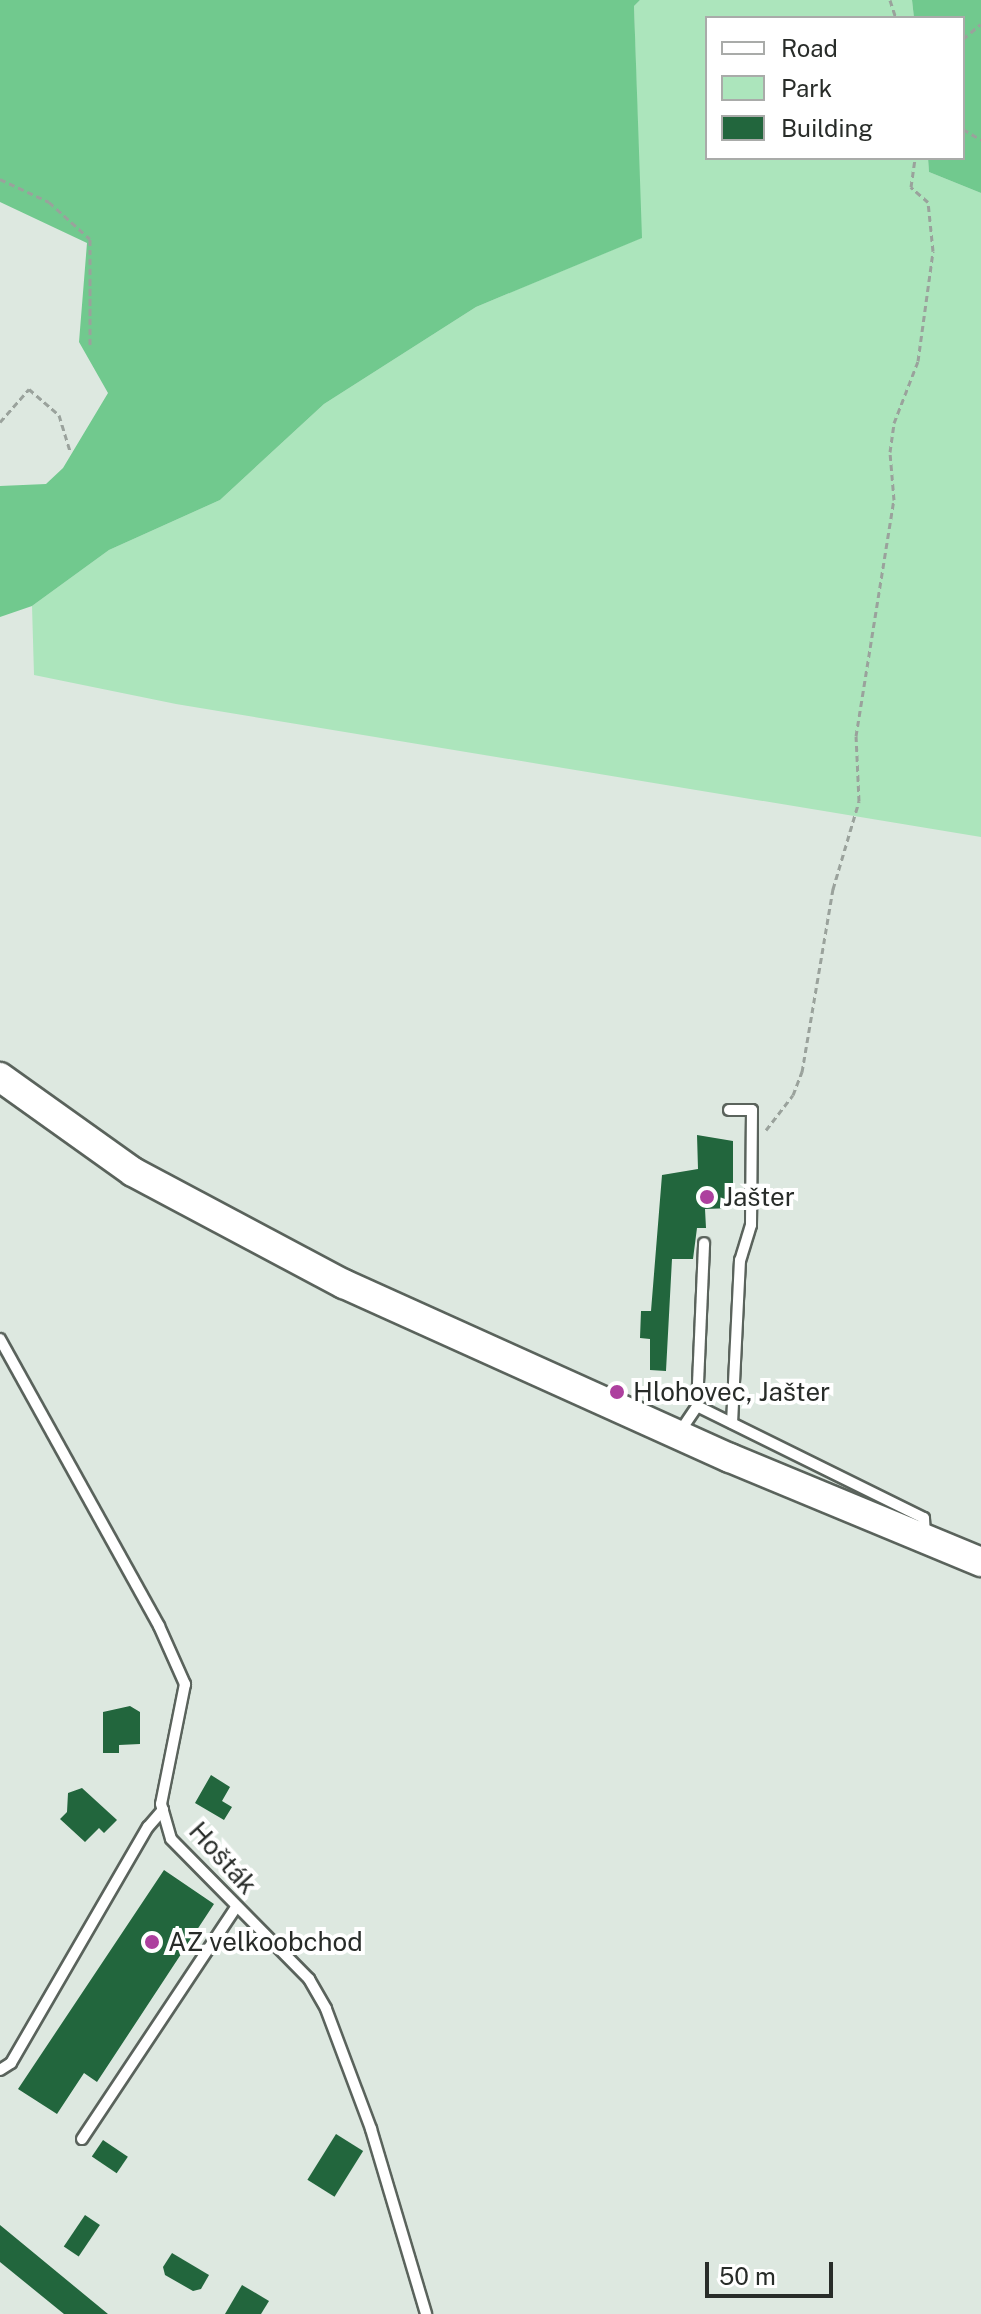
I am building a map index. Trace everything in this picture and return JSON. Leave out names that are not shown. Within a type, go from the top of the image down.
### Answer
[{"type":"main road","points":[[0,1077],[114,1161],[228,1226],[677,1435],[981,1562]]},
{"type":"lane","points":[[729,1110],[752,1110],[751,1225],[740,1260],[732,1423]]},
{"type":"lane","points":[[677,1435],[697,1406],[704,1243]]},
{"type":"lane","name":"Hošták","points":[[0,1339],[159,1626],[185,1684],[163,1810],[171,1839],[309,1979],[326,2009],[371,2129],[426,2314]]},
{"type":"lane","points":[[697,1406],[924,1518],[925,1540]]},
{"type":"lane","points":[[0,2070],[11,2063],[148,1827],[163,1810]]},
{"type":"lane","points":[[82,2139],[236,1907]]},
{"type":"path","points":[[965,37],[981,24]]},
{"type":"path","points":[[752,1148],[793,1095],[802,1072],[833,889],[859,801],[856,736],[894,500],[890,452],[894,423],[918,361],[933,251],[928,202],[911,187],[915,160]]},
{"type":"path","points":[[0,179],[49,202],[90,239],[90,348]]},
{"type":"path","points":[[0,422],[29,389],[59,415],[70,450]]},
{"type":"green space","points":[[0,0],[640,0],[634,6],[642,238],[476,307],[324,404],[220,500],[109,550],[32,606],[0,617],[0,486],[46,484],[63,468],[108,393],[79,342],[87,243],[0,202]]},
{"type":"green space","points":[[640,0],[912,0],[914,16],[705,16],[705,160],[928,160],[929,172],[981,193],[981,837],[176,704],[34,675],[32,606],[109,550],[220,500],[324,404],[476,307],[641,238],[634,6]]},
{"type":"green space","points":[[912,0],[981,0],[981,193],[929,172],[928,160],[965,160],[965,16],[914,16]]},
{"type":"building","points":[[697,1135],[733,1141],[733,1208],[705,1209],[706,1228],[697,1228],[693,1259],[672,1259],[666,1371],[650,1370],[650,1339],[640,1338],[641,1311],[651,1311],[662,1175],[698,1169]]},
{"type":"building","points":[[130,1706],[140,1712],[140,1744],[119,1745],[119,1753],[103,1753],[103,1712]]},
{"type":"building","points":[[211,1775],[230,1787],[222,1801],[232,1807],[224,1820],[195,1803]]},
{"type":"building","points":[[82,1788],[117,1820],[104,1833],[99,1828],[85,1842],[60,1819],[67,1812],[68,1793]]},
{"type":"building","points":[[164,1870],[214,1904],[97,2082],[84,2073],[57,2114],[18,2089]]},
{"type":"building","points":[[336,2134],[363,2151],[335,2197],[307,2180]]},
{"type":"building","points":[[103,2140],[128,2157],[117,2173],[92,2157]]},
{"type":"building","points":[[85,2215],[100,2225],[79,2257],[64,2247]]},
{"type":"building","points":[[0,2225],[108,2314],[64,2314],[0,2262]]},
{"type":"building","points":[[172,2253],[209,2275],[201,2289],[193,2291],[165,2275],[163,2267]]},
{"type":"building","points":[[242,2285],[269,2301],[261,2314],[225,2314]]},
{"type":"place","name":"Jašter","points":[[707,1197]]},
{"type":"place","name":"Hlohovec, Jašter","points":[[617,1392]]},
{"type":"place","name":"AZ velkoobchod","points":[[152,1942]]}]
